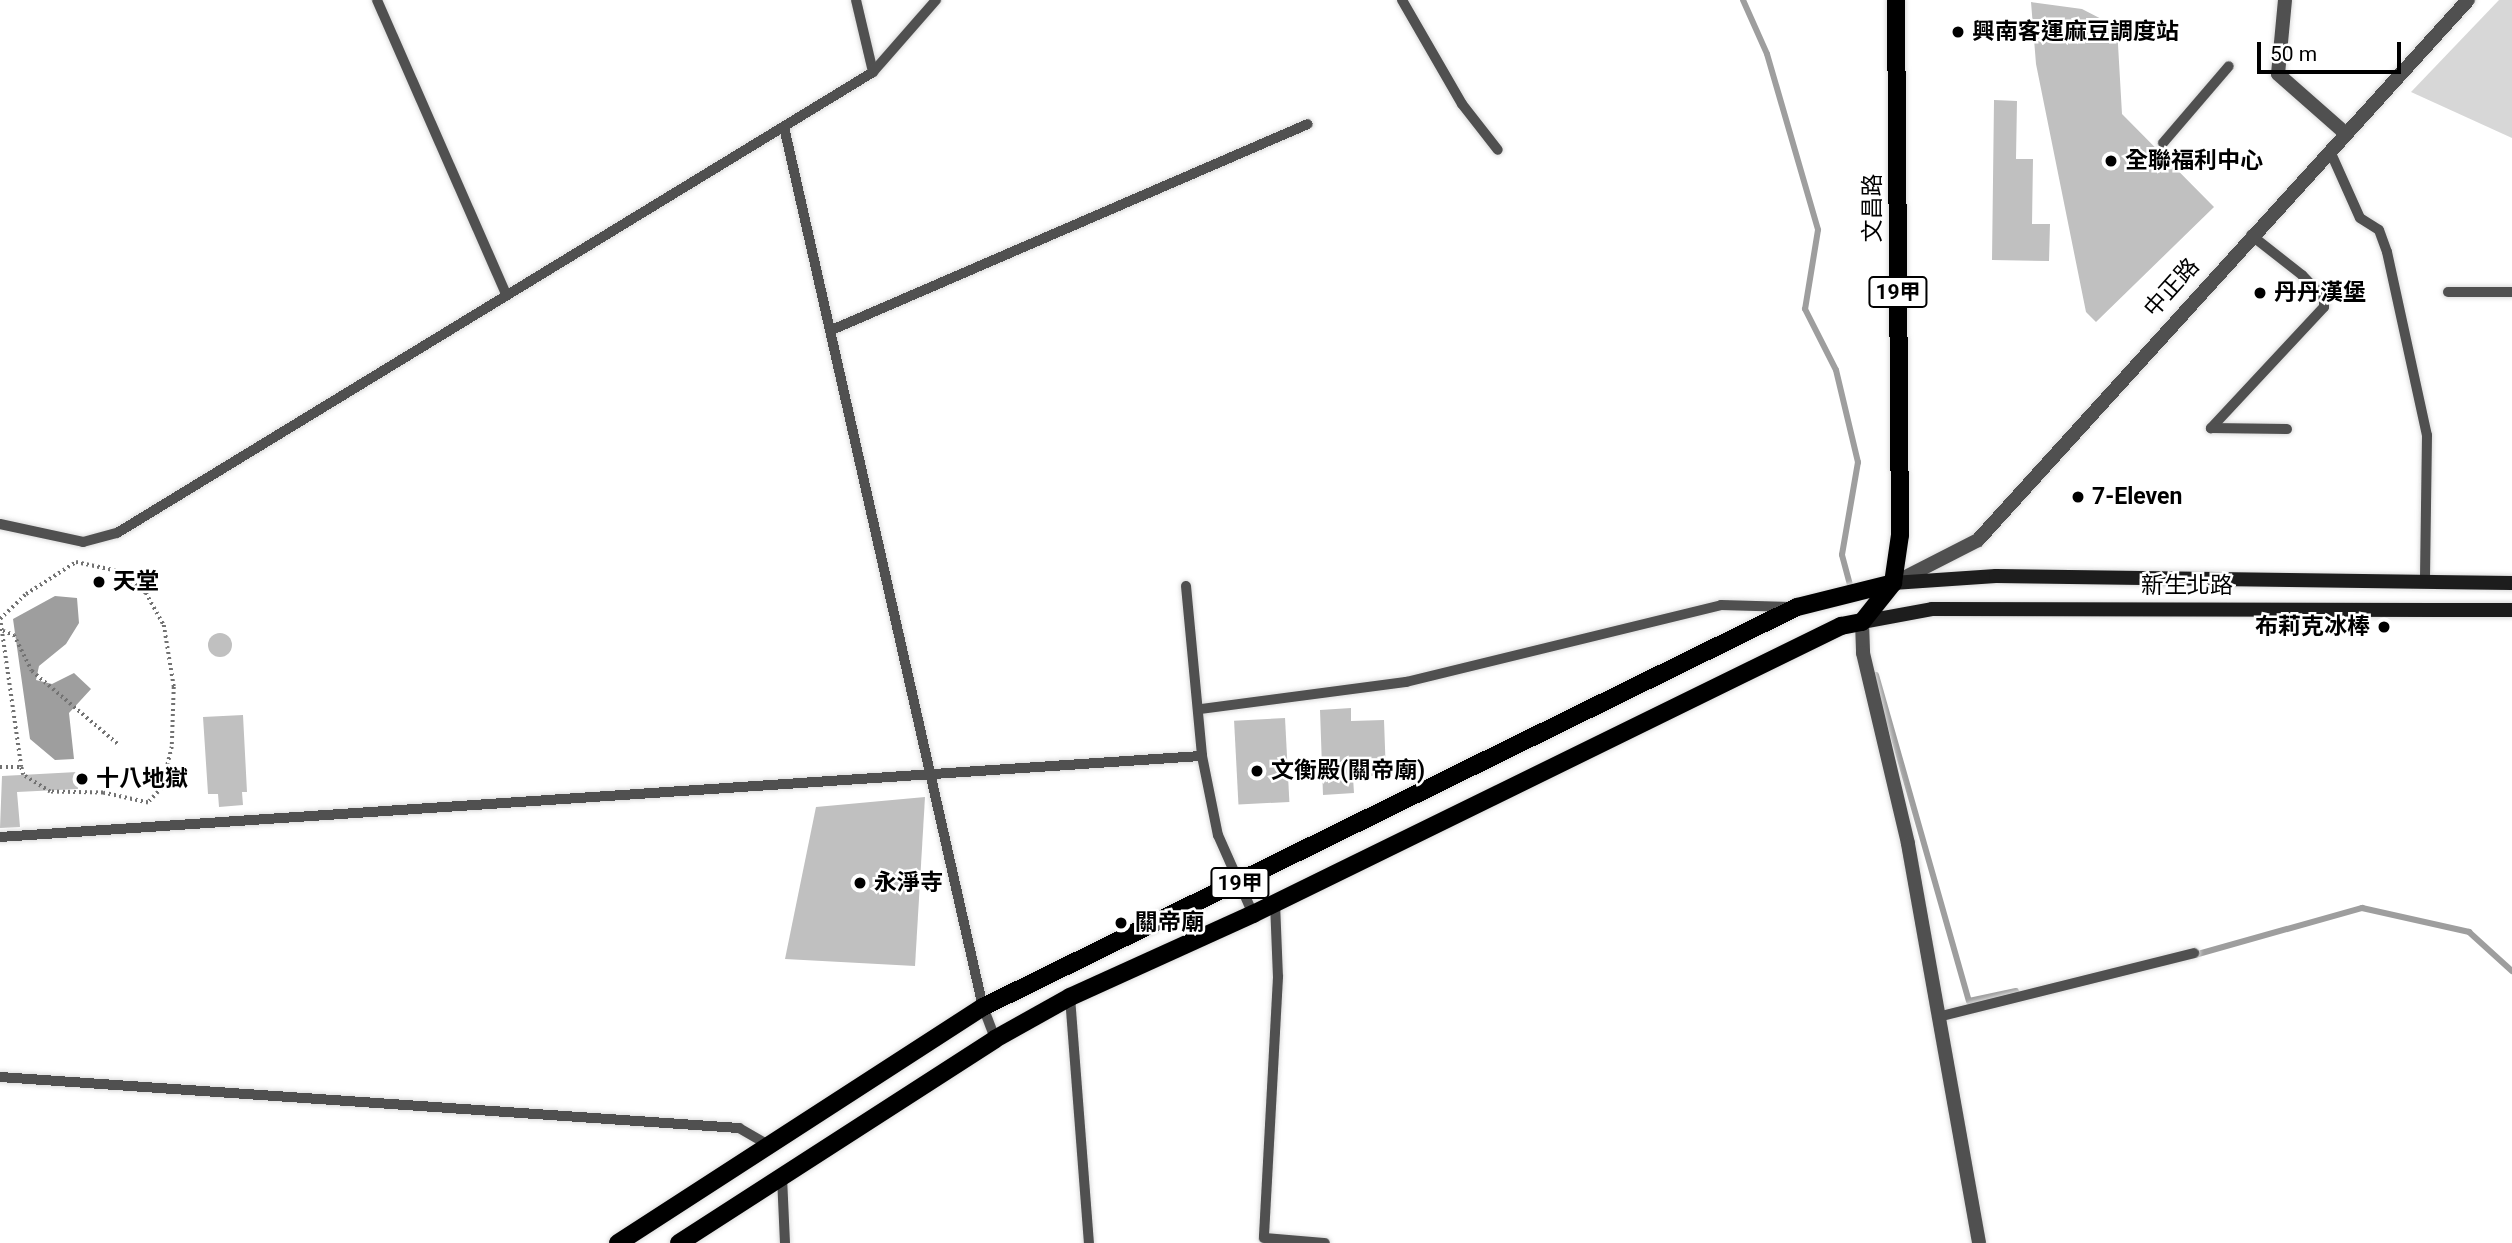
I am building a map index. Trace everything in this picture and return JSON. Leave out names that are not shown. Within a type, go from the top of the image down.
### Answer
[{"type":"main road","name":"文昌路","points":[[1893,583],[1900,535],[1896,0]]},
{"type":"main road","name":"新生北路","points":[[1893,583],[1996,576],[2512,583]]},
{"type":"main road","name":"19甲","points":[[618,1243],[767,1144],[983,1007],[1797,607],[1893,583]]},
{"type":"main road","points":[[1862,622],[1893,583]]},
{"type":"main road","name":"新生北路","points":[[1862,622],[1932,609],[2512,610]]},
{"type":"main road","name":"19甲","points":[[679,1243],[995,1039],[1070,997],[1253,914],[1841,626],[1862,622]]},
{"type":"street","points":[[2285,0],[2278,74],[2345,132]]},
{"type":"street","name":"中正路","points":[[1893,583],[1978,541],[2345,132],[2468,0]]},
{"type":"street","points":[[1862,622],[1863,653],[1908,844],[1979,1243]]},
{"type":"lane","points":[[377,0],[505,292]]},
{"type":"lane","points":[[856,0],[873,72]]},
{"type":"lane","points":[[0,524],[83,542],[117,533],[505,292],[873,72],[936,0]]},
{"type":"lane","points":[[1402,0],[1462,104],[1498,150]]},
{"type":"lane","points":[[2163,143],[2229,66]]},
{"type":"lane","points":[[834,330],[1308,124]]},
{"type":"lane","points":[[784,127],[834,330],[983,1007],[995,1039]]},
{"type":"lane","points":[[2330,151],[2360,218],[2379,230],[2396,291],[2427,435],[2426,582]]},
{"type":"lane","points":[[2251,236],[2302,275],[2324,298],[2324,307],[2211,428],[2287,429]]},
{"type":"lane","points":[[2448,292],[2512,292]]},
{"type":"lane","points":[[1186,586],[1201,709],[1202,756],[1218,835],[1253,914]]},
{"type":"lane","points":[[1201,709],[1406,682],[1721,605],[1797,607]]},
{"type":"lane","points":[[0,837],[1202,756]]},
{"type":"lane","points":[[1275,903],[1278,977],[1264,1238],[1325,1243]]},
{"type":"lane","points":[[1937,1017],[2194,953]]},
{"type":"lane","points":[[1070,997],[1089,1243]]},
{"type":"lane","points":[[0,1077],[739,1128],[767,1144]]},
{"type":"lane","points":[[782,1177],[785,1243]]},
{"type":"path","points":[[76,562],[118,570],[146,593],[164,625],[174,687],[172,747],[162,788],[148,803],[103,793],[50,792],[23,775],[2,631],[0,618],[26,594],[76,562]]},
{"type":"path","points":[[2,631],[14,635],[32,671],[119,745]]},
{"type":"path","points":[[0,768],[21,767]]},
{"type":"shaded area","points":[[2499,0],[2512,0],[2512,138],[2411,92]]},
{"type":"shaded area","points":[[55,596],[77,598],[79,623],[66,644],[39,666],[36,680],[52,684],[74,673],[91,689],[69,713],[74,759],[55,760],[30,739],[13,619]]},
{"type":"building","name":"全聯福利中心","points":[[2031,2],[2082,9],[2117,27],[2122,114],[2214,207],[2096,322],[2086,312],[2036,64]]},
{"type":"building","points":[[1994,100],[2017,101],[2016,159],[2033,159],[2032,224],[2050,224],[2049,261],[1992,260]]},
{"type":"building","points":[[220,633],[229,636],[232,645],[229,654],[220,657],[211,654],[208,645],[211,636]]},
{"type":"building","points":[[1351,708],[1351,721],[1384,720],[1386,775],[1353,777],[1354,793],[1323,795],[1320,710]]},
{"type":"building","points":[[243,715],[247,792],[242,792],[243,805],[219,807],[218,794],[208,794],[203,717]]},
{"type":"building","points":[[1285,718],[1289,802],[1238,805],[1234,721]]},
{"type":"building","points":[[77,772],[78,789],[17,792],[20,827],[0,828],[2,776]]},
{"type":"building","name":"永淨寺","points":[[925,797],[915,966],[785,959],[816,807]]},
{"type":"waterway","points":[[1743,0],[1767,54],[1818,230],[1805,309],[1836,370],[1858,462],[1842,555],[1850,584]]},
{"type":"waterway","points":[[1876,675],[1969,1001],[2016,991]]},
{"type":"waterway","points":[[2191,956],[2362,908],[2469,932],[2512,971]]},
{"type":"place","name":"興南客運麻豆調度站","points":[[1958,32]]},
{"type":"place","name":"全聯福利中心","points":[[2111,161]]},
{"type":"place","name":"丹丹漢堡","points":[[2260,293]]},
{"type":"place","name":"7-Eleven","points":[[2078,497]]},
{"type":"place","name":"天堂","points":[[99,582]]},
{"type":"place","name":"布莉克冰棒","points":[[2384,627]]},
{"type":"place","name":"文衡殿(關帝廟)","points":[[1257,771]]},
{"type":"place","name":"十八地獄","points":[[82,779]]},
{"type":"place","name":"永淨寺","points":[[860,883]]},
{"type":"place","name":"關帝廟","points":[[1121,923]]}]
